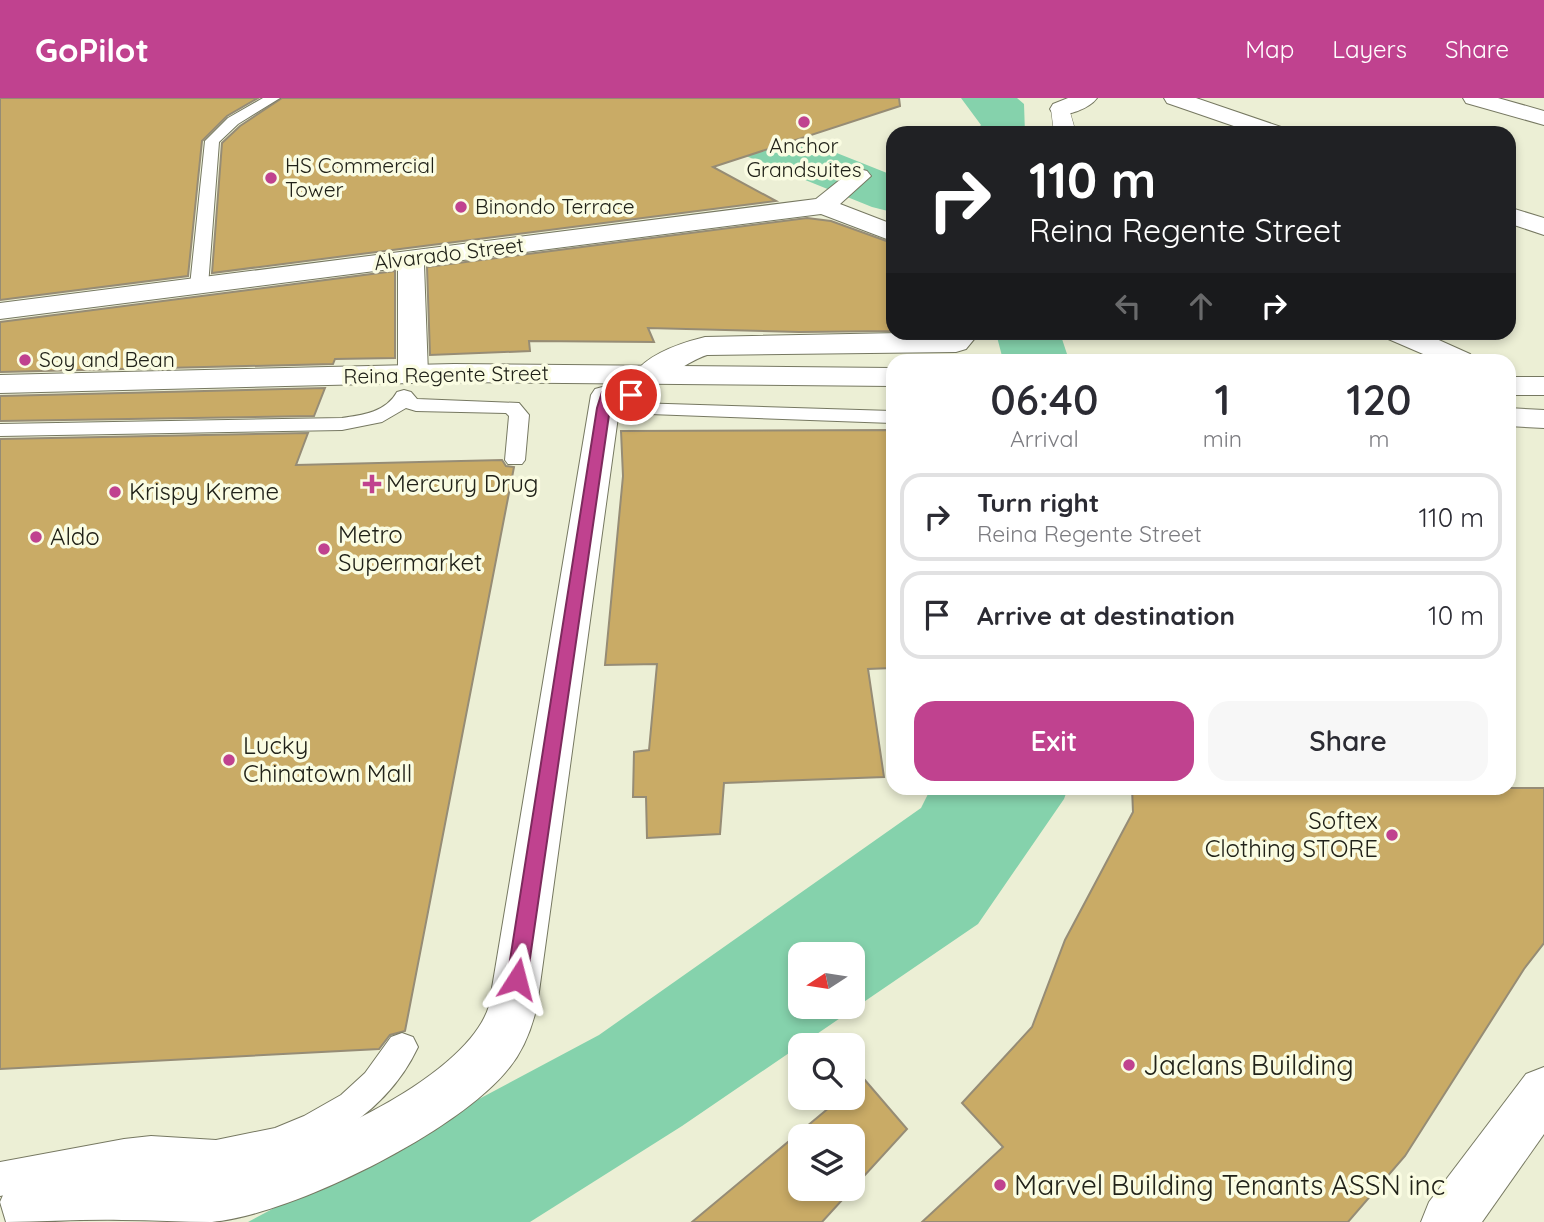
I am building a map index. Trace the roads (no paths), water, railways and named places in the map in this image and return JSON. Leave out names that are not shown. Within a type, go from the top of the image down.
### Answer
[{"type":"street","points":[[1064,126],[1061,109],[1086,98]]},
{"type":"street","points":[[1175,98],[1256,126]]},
{"type":"street","points":[[1474,98],[1544,118]]},
{"type":"street","points":[[823,206],[859,176]]},
{"type":"street","name":"Alvarado Street","points":[[0,311],[823,206],[886,231]]},
{"type":"street","points":[[1516,218],[1544,227]]},
{"type":"street","points":[[407,390],[411,259]]},
{"type":"street","points":[[649,374],[680,354],[705,346],[956,343],[959,340]]},
{"type":"street","points":[[1414,340],[1446,354]]},
{"type":"street","name":"Reina Regente Street","points":[[0,405],[407,390],[649,374],[886,377]]},
{"type":"street","name":"Reina Regente Street","points":[[0,384],[407,390],[605,402],[886,396]]},
{"type":"street","points":[[17,1196],[65,1197],[104,1192],[198,1197],[227,1193],[293,1174],[350,1149],[401,1121],[454,1086],[495,1048],[507,1026],[513,1006],[605,402]]},
{"type":"street","points":[[1516,418],[1544,419]]},
{"type":"street","points":[[1449,1222],[1544,1091]]},
{"type":"lane","points":[[199,286],[212,141],[233,121],[273,98]]},
{"type":"lane","points":[[0,430],[342,424],[381,415],[395,408],[407,390],[416,405],[512,407],[519,415],[516,460]]},
{"type":"lane","points":[[605,402],[886,416]]},
{"type":"lane","points":[[17,1196],[124,1155],[148,1152],[219,1156],[295,1136],[344,1112],[368,1093],[402,1047]]},
{"type":"waterway","points":[[634,98],[765,144],[886,193]]},
{"type":"place","name":"Anchor Grandsuites","points":[[804,122]]},
{"type":"place","name":"HS Commercial Tower","points":[[271,178]]},
{"type":"place","name":"Binondo Terrace","points":[[461,207]]},
{"type":"place","name":"Soy and Bean","points":[[25,360]]},
{"type":"place","name":"Mercury Drug","points":[[372,484]]},
{"type":"place","name":"Krispy Kreme","points":[[115,492]]},
{"type":"place","name":"Aldo","points":[[36,537]]},
{"type":"place","name":"Metro Supermarket","points":[[324,549]]},
{"type":"place","name":"Lucky Chinatown Mall","points":[[229,760]]},
{"type":"place","name":"Softex Clothing STORE","points":[[1392,835]]},
{"type":"place","name":"Jaclans Building","points":[[1129,1065]]},
{"type":"place","name":"Marvel Building Tenants ASSN inc","points":[[1000,1185]]}]
